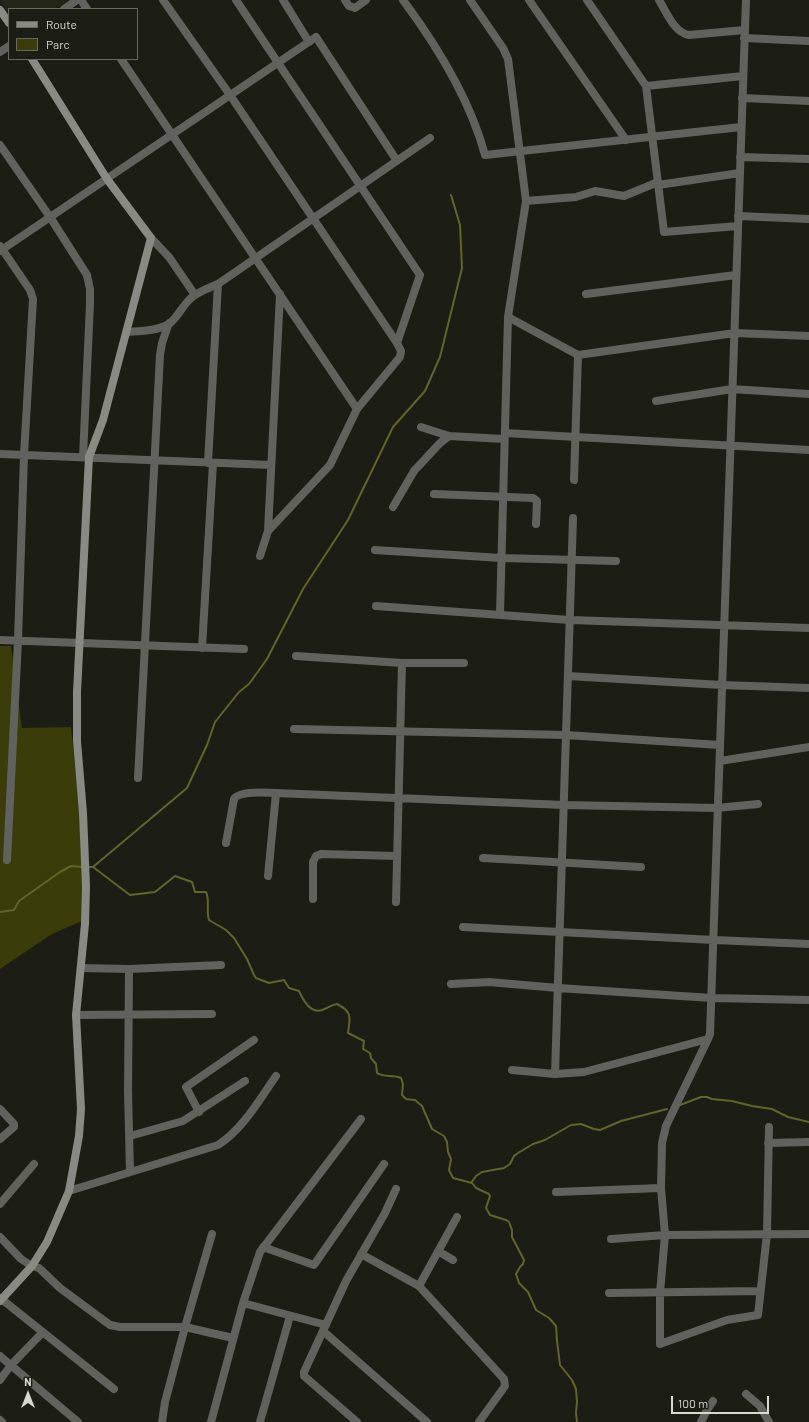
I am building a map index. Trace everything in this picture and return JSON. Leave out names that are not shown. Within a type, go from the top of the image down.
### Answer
[{"type":"street","points":[[65,8],[77,0]]},
{"type":"street","points":[[81,0],[87,8]]},
{"type":"street","points":[[163,0],[230,95],[401,351],[400,357],[357,409],[330,464],[268,531]]},
{"type":"street","points":[[236,0],[420,275],[397,343]]},
{"type":"street","points":[[283,0],[309,42]]},
{"type":"street","points":[[345,0],[349,6],[355,8],[366,0]]},
{"type":"street","points":[[403,0],[423,27],[450,72],[480,134],[485,155],[741,127]]},
{"type":"street","points":[[470,0],[506,53],[508,60],[526,202],[508,317],[500,614]]},
{"type":"street","points":[[529,0],[626,140]]},
{"type":"street","points":[[587,0],[646,86],[664,232],[738,226]]},
{"type":"street","points":[[659,0],[676,28],[684,34],[744,34],[809,41]]},
{"type":"street","points":[[746,0],[720,761],[717,808],[711,1029],[708,1039],[666,1126],[662,1143],[661,1188],[665,1235],[660,1293],[660,1344],[727,1320],[758,1315],[767,1234],[769,1127]]},
{"type":"street","points":[[0,10],[8,22]]},
{"type":"street","points":[[7,860],[18,641],[24,455],[33,299],[27,285],[1,249],[316,37],[397,161]]},
{"type":"street","points":[[33,60],[107,179],[151,238],[169,257],[195,295]]},
{"type":"street","points":[[122,60],[357,409]]},
{"type":"street","points":[[646,86],[743,76]]},
{"type":"street","points":[[742,98],[809,101]]},
{"type":"street","points":[[138,778],[160,355],[162,343],[169,323],[195,295],[218,284],[430,138]]},
{"type":"street","points":[[0,145],[87,274],[90,289],[86,457],[77,692],[77,741],[83,813],[86,886],[85,924],[76,1015],[81,1124],[69,1191],[47,1242],[32,1266],[1,1299],[114,1389]]},
{"type":"street","points":[[740,157],[809,160]]},
{"type":"street","points":[[526,202],[576,197],[596,191],[624,196],[658,184],[740,173]]},
{"type":"street","points":[[738,216],[809,219]]},
{"type":"street","points":[[86,457],[103,420],[151,238]]},
{"type":"street","points":[[586,294],[736,275]]},
{"type":"street","points":[[202,648],[218,284]]},
{"type":"street","points":[[260,556],[268,531],[280,294]]},
{"type":"street","points":[[508,317],[578,355],[735,333],[809,336]]},
{"type":"street","points":[[127,332],[150,330],[169,323]]},
{"type":"street","points":[[574,480],[578,355]]},
{"type":"street","points":[[656,401],[732,389],[809,394]]},
{"type":"street","points":[[420,427],[449,436],[575,438],[809,450]]},
{"type":"street","points":[[393,507],[414,471],[440,443],[449,436]]},
{"type":"street","points":[[0,454],[271,465]]},
{"type":"street","points":[[434,494],[503,498],[533,498],[537,501],[536,524]]},
{"type":"street","points":[[555,1074],[573,518]]},
{"type":"street","points":[[374,550],[501,558],[616,561]]},
{"type":"street","points":[[376,606],[570,620],[809,628]]},
{"type":"street","points":[[0,640],[244,650]]},
{"type":"street","points":[[296,656],[402,663],[464,663]]},
{"type":"street","points":[[396,902],[402,663]]},
{"type":"street","points":[[568,676],[722,685],[809,688]]},
{"type":"street","points":[[294,729],[566,735],[720,745]]},
{"type":"street","points":[[720,761],[809,746]]},
{"type":"street","points":[[226,843],[234,799],[236,796],[243,793],[276,793],[564,805],[717,808],[758,804]]},
{"type":"street","points":[[268,876],[276,793]]},
{"type":"street","points":[[313,899],[313,862],[316,856],[321,854],[397,856]]},
{"type":"street","points":[[483,858],[641,867]]},
{"type":"street","points":[[463,927],[560,933],[809,944]]},
{"type":"street","points":[[80,968],[129,969],[221,965]]},
{"type":"street","points":[[129,969],[128,1091],[130,1172]]},
{"type":"street","points":[[451,984],[489,982],[712,998],[809,1000]]},
{"type":"street","points":[[76,1015],[212,1014]]},
{"type":"street","points":[[512,1070],[555,1074],[584,1072],[708,1039]]},
{"type":"street","points":[[199,1112],[186,1087],[254,1040]]},
{"type":"street","points":[[69,1191],[218,1145],[226,1140],[245,1120],[276,1076]]},
{"type":"street","points":[[130,1136],[170,1126],[183,1121],[245,1082]]},
{"type":"street","points":[[0,1109],[14,1124],[14,1127],[0,1139]]},
{"type":"street","points":[[211,1422],[243,1303],[263,1247],[361,1120]]},
{"type":"street","points":[[768,1143],[809,1142]]},
{"type":"street","points":[[0,1204],[34,1164]]},
{"type":"street","points":[[263,1247],[314,1265],[384,1164]]},
{"type":"street","points":[[556,1192],[661,1188]]},
{"type":"street","points":[[357,1422],[304,1376],[304,1372],[346,1281],[385,1213],[396,1189]]},
{"type":"street","points":[[419,1286],[457,1217]]},
{"type":"street","points":[[162,1422],[165,1402],[212,1234]]},
{"type":"street","points":[[611,1239],[665,1235],[809,1234]]},
{"type":"street","points":[[0,1237],[21,1259],[32,1266],[39,1268],[60,1288],[110,1325],[120,1327],[185,1327],[233,1338]]},
{"type":"street","points":[[438,1251],[453,1260]]},
{"type":"street","points":[[362,1254],[419,1286],[504,1379],[506,1386],[479,1422]]},
{"type":"street","points":[[609,1293],[760,1291]]},
{"type":"street","points":[[243,1303],[290,1316],[325,1328],[427,1422]]},
{"type":"street","points":[[262,1421],[290,1316]]},
{"type":"street","points":[[0,1380],[43,1332]]},
{"type":"street","points":[[0,1356],[78,1422]]},
{"type":"street","points":[[746,1394],[760,1406],[769,1422]]},
{"type":"street","points":[[701,1422],[713,1401]]},
{"type":"shaded area","points":[[0,0],[68,0],[56,8],[8,8],[8,13]]},
{"type":"green space","points":[[0,646],[11,646],[22,728],[71,727],[82,837],[82,921],[52,934],[0,969]]},
{"type":"waterway","points":[[93,867],[187,788],[207,745],[215,722],[239,692],[249,684],[267,659],[303,589],[348,520],[393,427],[425,391],[440,357],[462,268],[460,225],[451,195]]},
{"type":"waterway","points":[[0,912],[14,910],[19,901],[71,866],[83,867]]},
{"type":"waterway","points":[[87,867],[93,867],[130,895],[155,892],[175,876],[192,882],[195,892],[206,892],[208,898],[209,920],[226,930],[234,938],[247,959],[256,978],[269,983],[284,980],[289,988],[299,991],[305,1002],[314,1010],[322,1010],[337,1004],[346,1010],[350,1019],[348,1033],[364,1041],[363,1049],[370,1053],[371,1058],[376,1064],[377,1073],[401,1078],[403,1084],[402,1095],[406,1099],[415,1100],[422,1106],[432,1129],[444,1136],[451,1159],[449,1170],[453,1178],[472,1183],[476,1188],[489,1194],[490,1196],[486,1208],[490,1215],[509,1222],[512,1230],[512,1237],[524,1260],[516,1274],[519,1283],[528,1292],[536,1310],[549,1318],[556,1326],[560,1365],[572,1380],[576,1389],[577,1422]]},
{"type":"waterway","points":[[680,1105],[701,1097],[707,1097],[772,1109],[788,1117],[809,1122]]},
{"type":"waterway","points":[[471,1183],[476,1176],[482,1172],[504,1168],[510,1164],[514,1156],[518,1153],[571,1125],[581,1124],[600,1130],[621,1121],[667,1109]]}]
